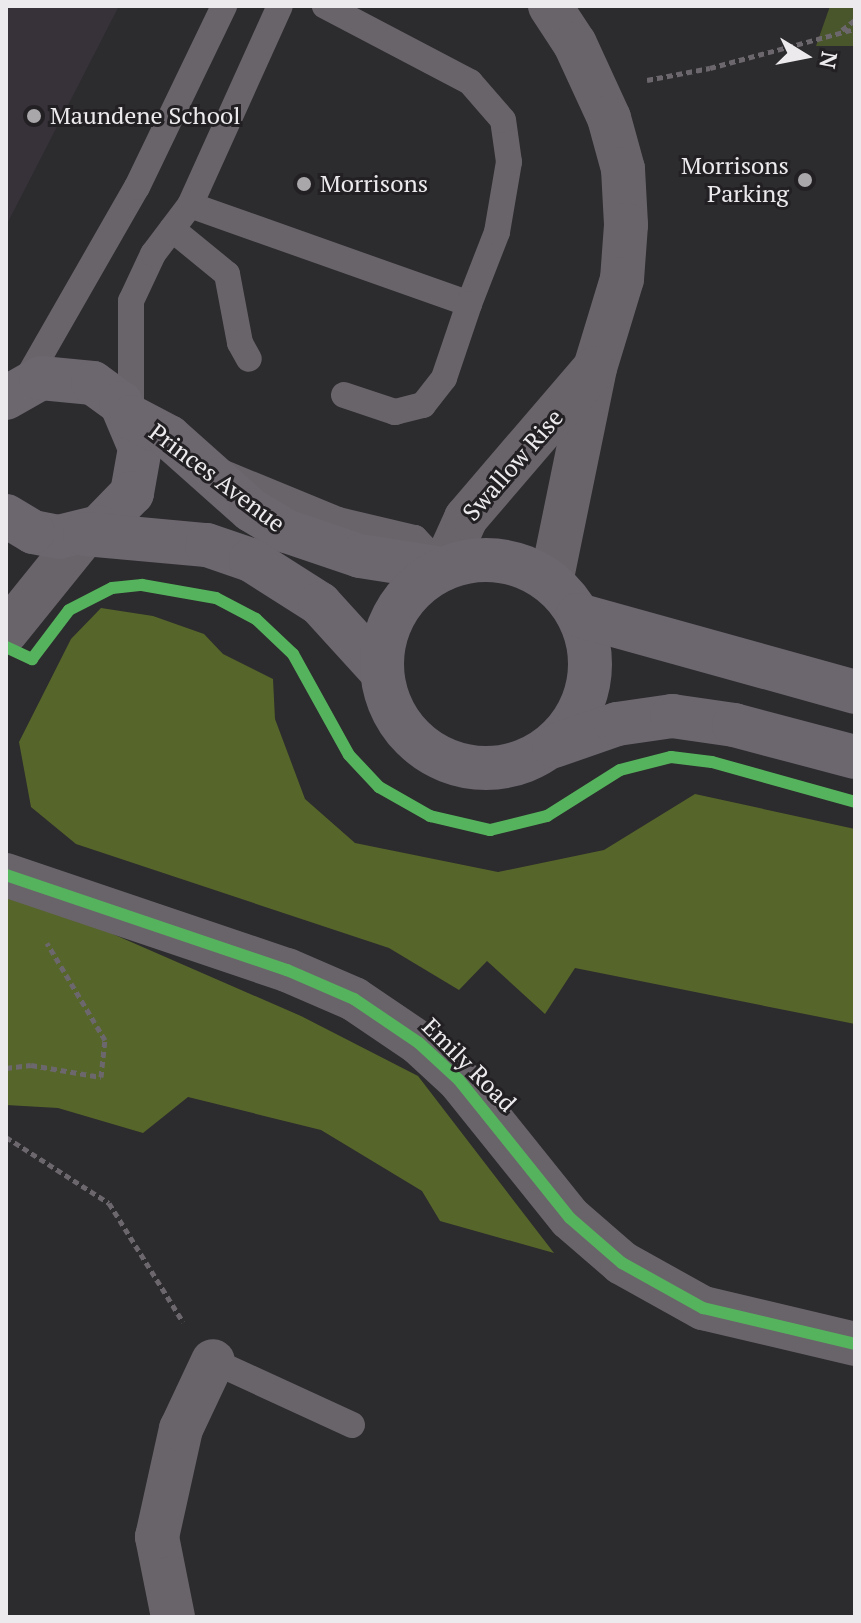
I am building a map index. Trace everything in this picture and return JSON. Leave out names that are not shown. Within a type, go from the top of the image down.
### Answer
[{"type":"street","name":"Swallow Rise","points":[[550,6],[600,93],[623,169],[626,225],[620,287],[595,368],[564,598]]},
{"type":"street","name":"Swallow Rise","points":[[443,569],[466,518],[595,368]]},
{"type":"street","name":"Princes Avenue","points":[[12,392],[41,378],[76,378],[107,392],[131,417],[169,437],[251,510],[312,543],[378,560],[443,569]]},
{"type":"street","name":"Princes Avenue","points":[[85,534],[112,518],[132,493],[140,448],[131,417]]},
{"type":"street","name":"Princes Avenue","points":[[7,518],[59,537],[85,534],[207,545],[251,560],[320,604],[381,671]]},
{"type":"street","points":[[6,632],[85,534]]},
{"type":"street","name":"Princes Avenue","points":[[855,692],[564,598],[499,560],[470,560],[443,569],[416,586],[396,610],[384,639],[381,671],[388,701],[403,728],[425,750],[452,764],[482,769],[513,765],[554,746],[617,724],[672,716],[734,725],[855,757]]},
{"type":"street","points":[[554,746],[582,706],[590,676],[589,645],[564,598]]},
{"type":"street","name":"Emily Road","points":[[18,879],[287,970],[354,999],[419,1043],[459,1080],[570,1218],[622,1263],[703,1308],[855,1344]]},
{"type":"street","points":[[173,1617],[157,1537],[181,1429],[213,1361]]},
{"type":"lane","points":[[12,392],[137,187],[224,6]]},
{"type":"lane","points":[[131,417],[131,301],[153,254],[190,205],[280,6]]},
{"type":"lane","points":[[325,6],[470,82],[503,120],[509,162],[497,232],[444,378],[423,405],[395,412],[344,395]]},
{"type":"lane","points":[[190,205],[469,304]]},
{"type":"lane","points":[[172,229],[227,274],[240,343],[249,359]]},
{"type":"lane","points":[[213,1361],[352,1425]]},
{"type":"path","points":[[838,33],[855,20]]},
{"type":"path","points":[[600,93],[855,29]]},
{"type":"path","points":[[6,1068],[31,1065],[101,1077],[105,1040],[26,911],[18,879]]},
{"type":"path","points":[[6,1137],[109,1203],[139,1247],[161,1292],[213,1361]]},
{"type":"shaded area","name":"Maundene School","points":[[6,6],[119,6],[6,226]]},
{"type":"green space","points":[[830,6],[855,6],[855,46],[816,46]]},
{"type":"green space","points":[[101,608],[153,616],[204,634],[223,654],[273,679],[275,719],[305,799],[355,843],[498,872],[604,850],[695,794],[855,829],[855,1024],[575,968],[545,1014],[487,961],[459,990],[389,948],[76,844],[31,807],[19,742],[71,639]]},
{"type":"green space","points":[[6,896],[28,897],[301,1016],[418,1076],[554,1253],[440,1221],[422,1191],[321,1130],[188,1097],[143,1133],[58,1108],[6,1105]]},
{"type":"cycle path","points":[[6,647],[32,659],[69,610],[112,588],[142,585],[216,598],[256,619],[293,654],[349,755],[379,787],[430,816],[490,830],[547,816],[620,770],[671,757],[712,762],[855,802]]},
{"type":"cycle path","points":[[6,875],[287,970],[354,999],[419,1043],[459,1080],[570,1218],[622,1263],[703,1308],[855,1344]]},
{"type":"place","name":"Maundene School","points":[[34,116]]},
{"type":"place","name":"Morrisons Parking","points":[[805,180]]},
{"type":"place","name":"Morrisons","points":[[304,184]]}]
